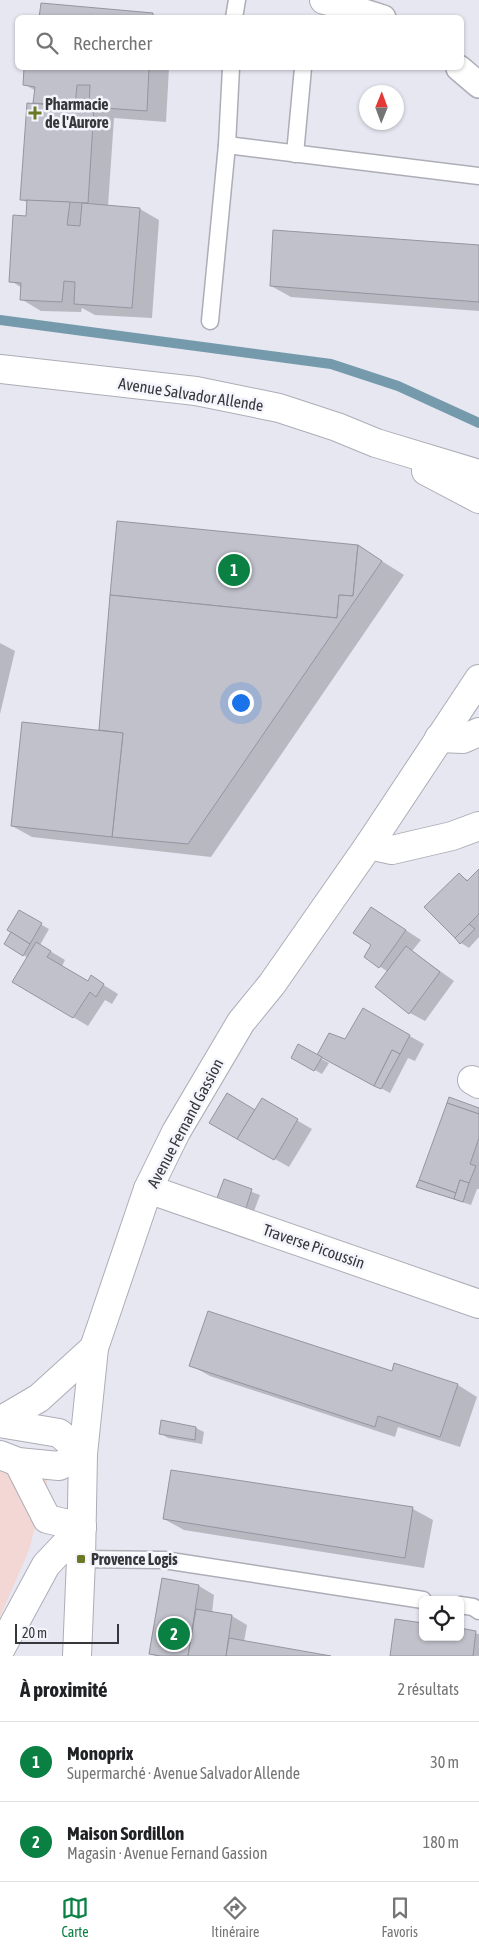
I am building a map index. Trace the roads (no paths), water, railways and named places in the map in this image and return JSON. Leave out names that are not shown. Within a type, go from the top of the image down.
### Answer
[{"type":"street","points":[[330,2],[373,15]]},
{"type":"street","points":[[461,70],[479,84]]},
{"type":"street","name":"Avenue Salvador Allende","points":[[0,369],[196,391],[279,408],[337,427],[376,443],[479,474]]},
{"type":"street","name":"Avenue Salvador Allende","points":[[376,443],[479,500]]},
{"type":"street","name":"Avenue Fernand Gassion","points":[[77,1656],[83,1454],[94,1348],[148,1189],[176,1132],[241,1022],[272,984],[479,680]]},
{"type":"street","points":[[439,738],[463,739],[479,732]]},
{"type":"street","points":[[368,845],[392,850],[452,836],[479,826]]},
{"type":"street","name":"Traverse Picoussin","points":[[148,1189],[479,1304]]},
{"type":"street","points":[[0,1422],[39,1398],[94,1348]]},
{"type":"street","points":[[0,1422],[60,1433],[83,1454],[59,1466],[9,1458]]},
{"type":"street","points":[[9,1458],[46,1520],[82,1527]]},
{"type":"street","points":[[0,1650],[46,1565],[82,1527]]},
{"type":"lane","points":[[234,15],[237,0]]},
{"type":"lane","points":[[210,321],[227,146],[231,70]]},
{"type":"lane","points":[[295,154],[303,70]]},
{"type":"lane","points":[[227,146],[479,176]]},
{"type":"lane","points":[[81,1559],[164,1560],[419,1599]]},
{"type":"lane","points":[[464,1606],[473,1607],[479,1611]]},
{"type":"waterway","points":[[0,320],[331,364],[398,386],[479,423]]},
{"type":"place","name":"Pharmacie de l'Aurore","points":[[35,113]]},
{"type":"place","name":"Monoprix","points":[[234,570]]},
{"type":"place","name":"Provence Logis","points":[[81,1559]]},
{"type":"place","name":"Maison Sordillon","points":[[174,1634]]}]
